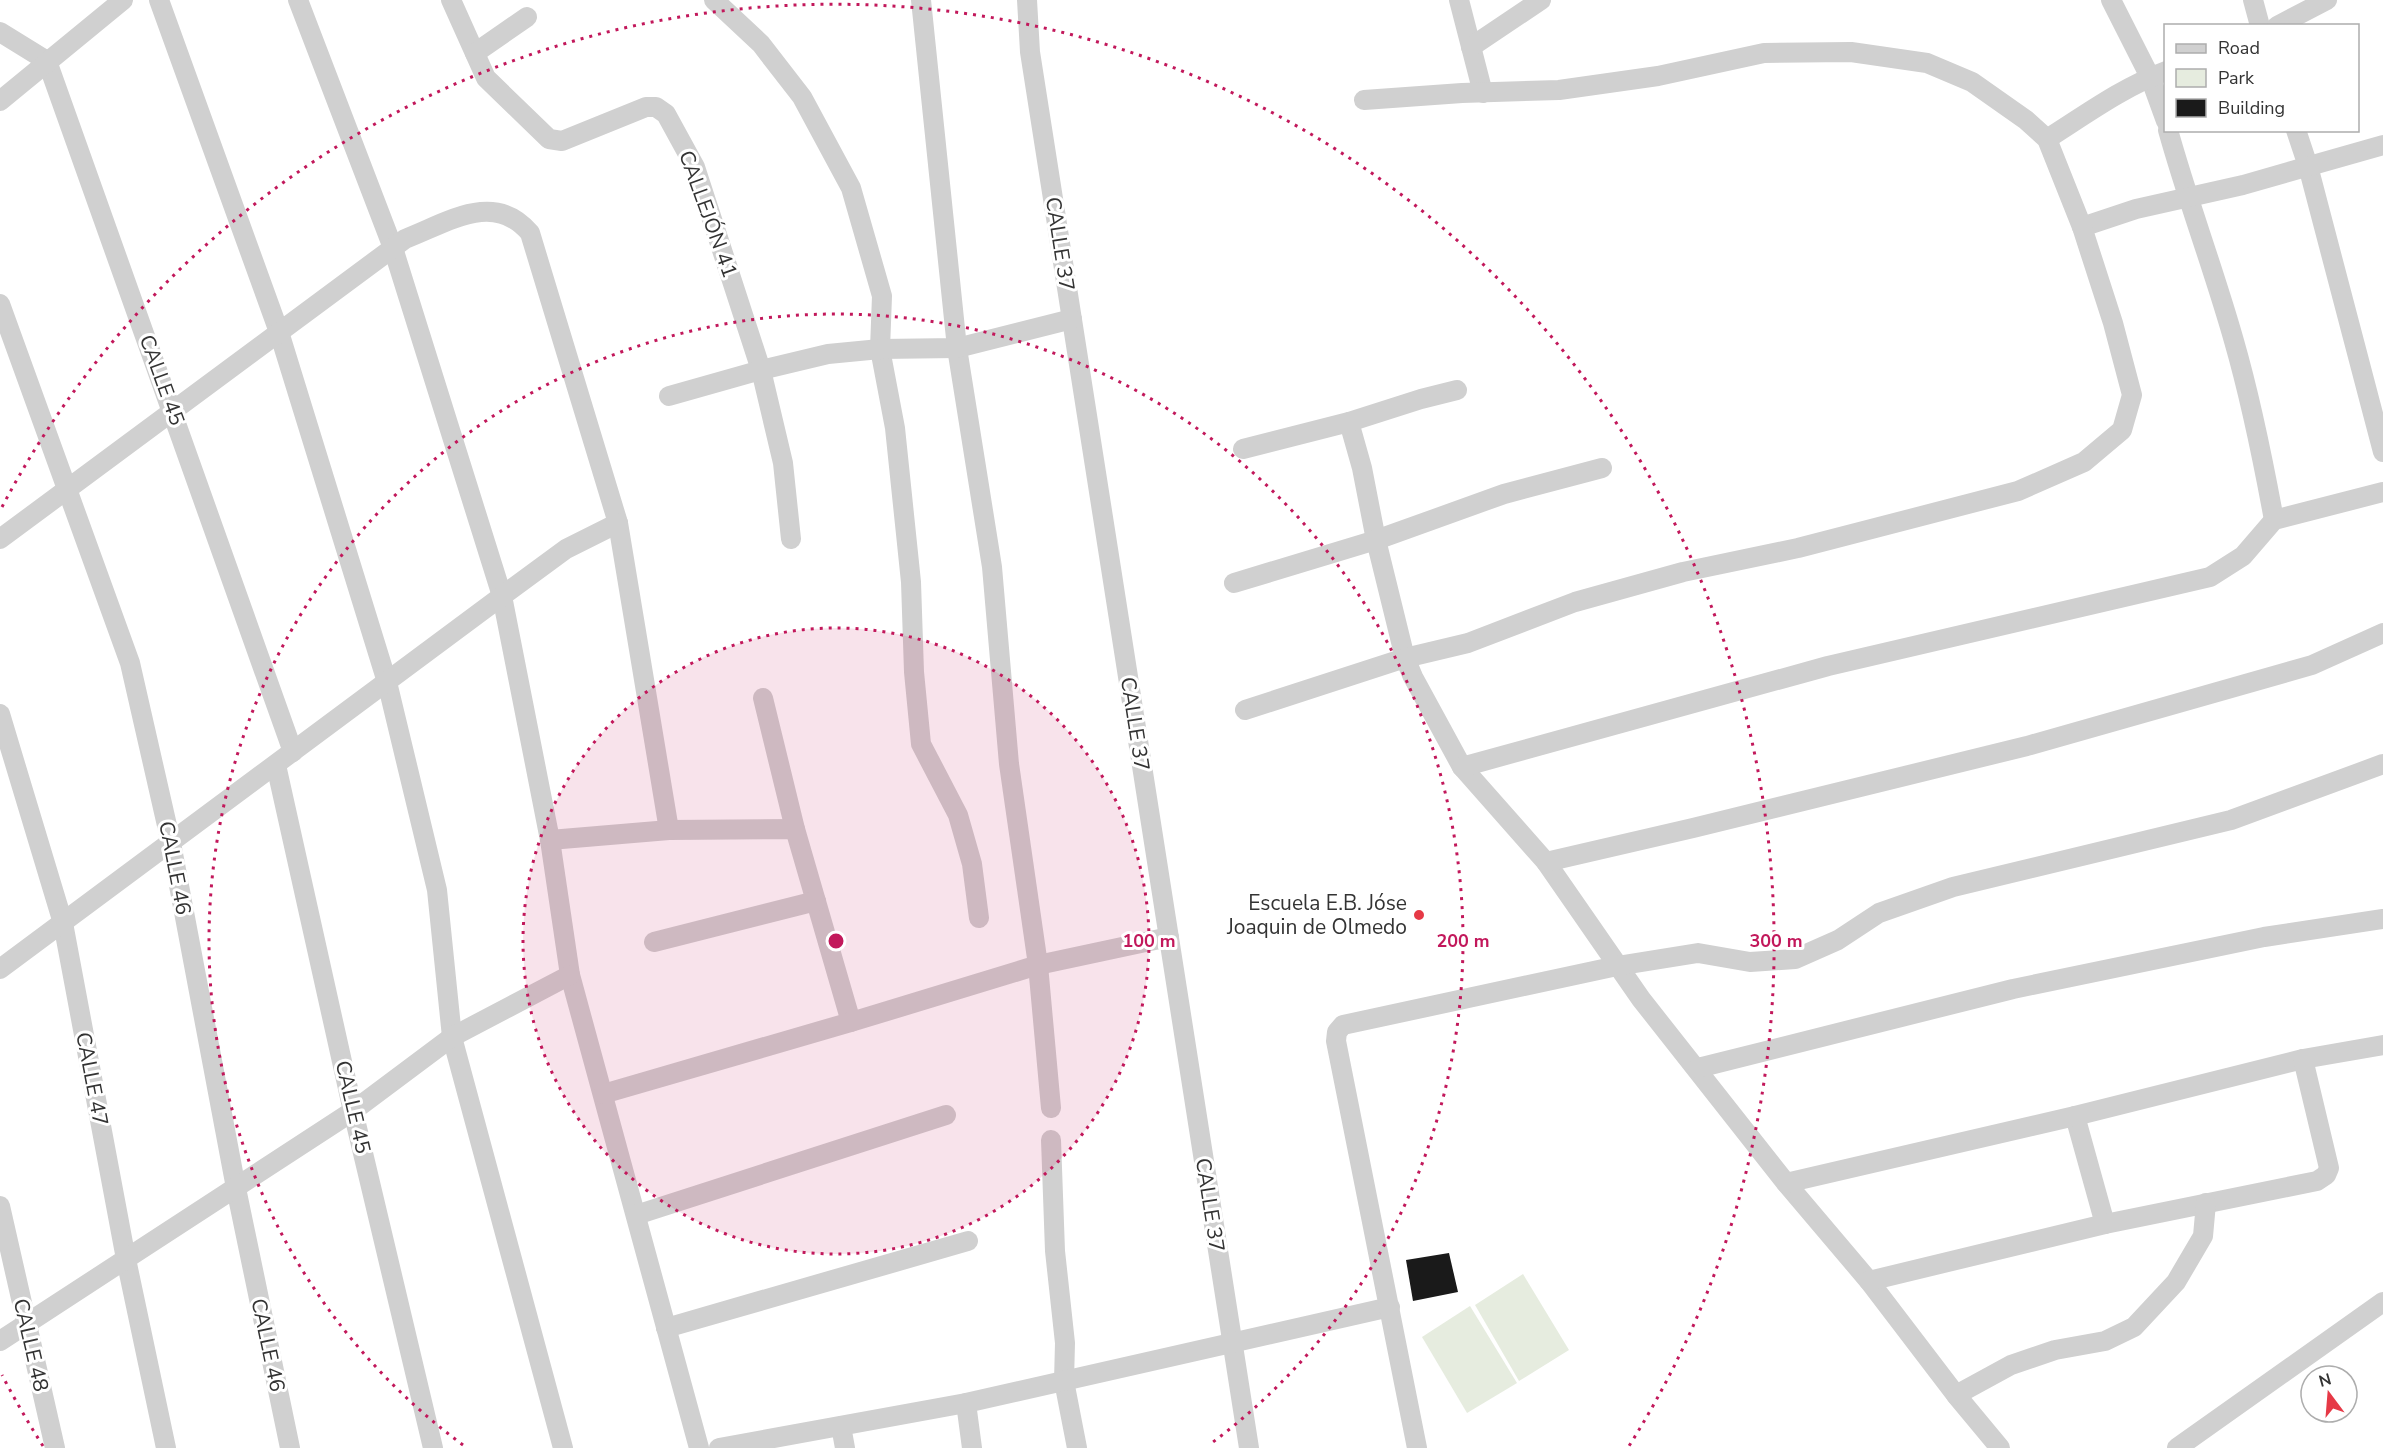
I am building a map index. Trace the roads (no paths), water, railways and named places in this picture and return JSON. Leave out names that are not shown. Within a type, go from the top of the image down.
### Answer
[{"type":"street","points":[[0,101],[123,0]]},
{"type":"street","points":[[159,0],[279,333],[387,682],[437,890],[452,1037],[563,1448]]},
{"type":"street","points":[[298,0],[393,248],[502,596],[550,840],[570,975],[699,1448]]},
{"type":"street","name":"CALLEJÓN 41","points":[[451,0],[486,78],[549,139],[562,141],[646,107],[656,107],[666,114],[695,167],[761,370],[783,463],[791,539]]},
{"type":"street","points":[[714,0],[761,44],[802,97],[851,188],[882,296],[880,349],[895,428],[912,582],[914,672],[921,744],[958,815],[972,864],[979,918]]},
{"type":"street","points":[[921,0],[957,348],[992,567],[1009,764],[1038,965],[1052,1108]]},
{"type":"street","name":"CALLE 37","points":[[1027,0],[1030,52],[1231,1344],[1250,1448]]},
{"type":"street","points":[[1459,0],[1484,93]]},
{"type":"street","points":[[1471,47],[1541,0]]},
{"type":"street","points":[[2111,0],[2158,74],[2164,108]]},
{"type":"street","points":[[2253,0],[2259,24]]},
{"type":"street","points":[[2281,24],[2327,0]]},
{"type":"street","points":[[475,53],[527,17]]},
{"type":"street","points":[[0,32],[47,61]]},
{"type":"street","points":[[1245,710],[1405,658],[1468,643],[1575,602],[1683,572],[1798,549],[2018,491],[2084,462],[2122,430],[2132,395],[2113,323],[2082,227],[2047,139],[2026,120],[1972,82],[1927,63],[1851,52],[1764,53],[1658,76],[1559,90],[1364,100]]},
{"type":"street","name":"CALLE 45","points":[[47,61],[293,752]]},
{"type":"street","points":[[2047,139],[2109,99],[2158,74]]},
{"type":"street","points":[[2169,132],[2187,197],[2234,340],[2259,443],[2274,520]]},
{"type":"street","points":[[2297,132],[2308,166],[2383,452]]},
{"type":"street","points":[[2082,227],[2136,209],[2243,185],[2383,146]]},
{"type":"street","points":[[0,539],[405,239],[476,211],[495,211],[509,216],[522,224],[530,233],[618,523],[669,831]]},
{"type":"street","name":"CALLE 46","points":[[0,304],[130,663],[171,843],[236,1188],[290,1448]]},
{"type":"street","points":[[669,396],[828,354],[880,349],[957,348],[1072,319]]},
{"type":"street","points":[[1243,449],[1350,422],[1457,390]]},
{"type":"street","points":[[1350,422],[1405,658],[1462,766],[1546,862],[1617,966],[1786,1183],[1869,1281],[1956,1395],[2000,1448]]},
{"type":"street","points":[[1234,583],[1376,540],[1504,494],[1602,468]]},
{"type":"street","points":[[1462,766],[1827,666],[2210,577],[2242,556],[2274,520],[2383,492]]},
{"type":"street","points":[[0,969],[566,549],[618,523]]},
{"type":"street","points":[[1546,862],[2027,746],[2312,665],[2383,633]]},
{"type":"street","points":[[763,698],[795,828],[851,1022]]},
{"type":"street","name":"CALLE 47","points":[[0,714],[63,923],[126,1259],[166,1448]]},
{"type":"street","points":[[1417,1448],[1336,1041],[1337,1032],[1343,1025],[1617,966],[1698,953],[1750,962],[1795,959],[1838,940],[1879,913],[1953,887],[2230,820],[2383,764]]},
{"type":"street","name":"CALLE 45","points":[[276,765],[353,1111],[433,1448]]},
{"type":"street","points":[[550,840],[669,831],[795,828]]},
{"type":"street","points":[[654,942],[816,902]]},
{"type":"street","points":[[1698,1068],[2013,989],[2264,937],[2383,918]]},
{"type":"street","points":[[603,1094],[1038,965],[1169,937]]},
{"type":"street","points":[[0,1341],[353,1111],[452,1037],[570,975]]},
{"type":"street","points":[[1786,1183],[2075,1116],[2303,1059],[2383,1046]]},
{"type":"street","points":[[1869,1281],[2106,1224],[2317,1181],[2326,1175],[2329,1167],[2303,1059]]},
{"type":"street","points":[[636,1215],[946,1115]]},
{"type":"street","points":[[2075,1116],[2106,1224]]},
{"type":"street","points":[[1051,1140],[1055,1251],[1065,1343],[1064,1381],[1077,1448]]},
{"type":"street","points":[[1956,1395],[2011,1365],[2055,1350],[2104,1341],[2134,1327],[2175,1282],[2204,1236],[2206,1203]]},
{"type":"street","name":"CALLE 48","points":[[0,1206],[55,1448]]},
{"type":"street","points":[[666,1328],[968,1241]]},
{"type":"street","points":[[2178,1448],[2383,1302]]},
{"type":"street","points":[[720,1448],[966,1403],[1390,1307]]},
{"type":"street","points":[[966,1403],[972,1448]]},
{"type":"street","points":[[841,1426],[845,1448]]},
{"type":"place","name":"Escuela E.B. Jóse Joaquin de Olmedo","points":[[1419,915]]}]
